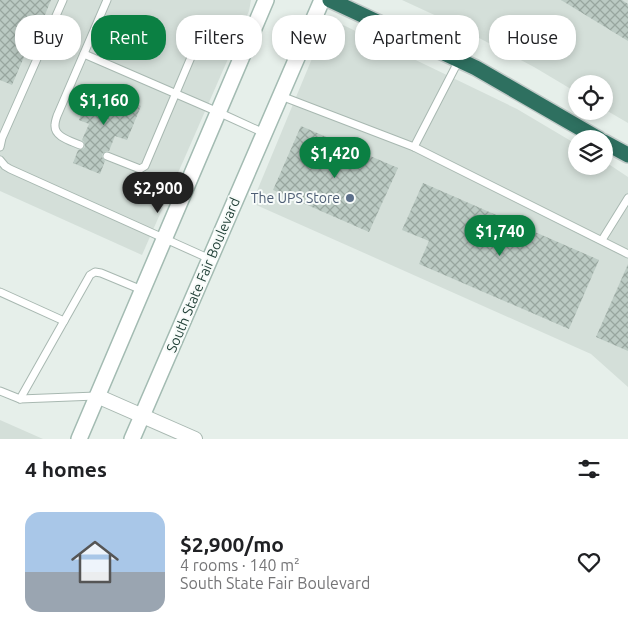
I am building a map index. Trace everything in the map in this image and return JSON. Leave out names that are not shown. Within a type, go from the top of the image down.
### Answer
[{"type":"highway","points":[[330,0],[362,15]]},
{"type":"highway","points":[[459,60],[583,130]]},
{"type":"highway","points":[[613,147],[628,156]]},
{"type":"street","points":[[79,439],[266,0]]},
{"type":"street","name":"South State Fair Boulevard","points":[[132,439],[322,0]]},
{"type":"street","points":[[97,396],[195,439]]},
{"type":"lane","points":[[0,147],[2,138],[63,0]]},
{"type":"lane","points":[[80,145],[56,132],[54,126],[107,0]]},
{"type":"lane","points":[[84,54],[264,133]]},
{"type":"lane","points":[[107,156],[140,169],[145,166],[190,60]]},
{"type":"lane","points":[[414,148],[459,60]]},
{"type":"lane","points":[[280,96],[414,148],[628,254]]},
{"type":"lane","points":[[0,122],[8,125]]},
{"type":"lane","points":[[0,160],[10,170],[210,259]]},
{"type":"lane","points":[[602,240],[628,198]]},
{"type":"lane","points":[[20,399],[90,275],[95,272],[101,272],[142,290]]},
{"type":"lane","points":[[0,292],[64,321]]},
{"type":"lane","points":[[0,391],[20,399],[97,396]]},
{"type":"shaded area","points":[[0,0],[251,0],[247,15],[176,15],[176,60],[228,60],[142,255],[0,191]]},
{"type":"shaded area","points":[[402,0],[628,0],[628,123],[613,114],[613,75],[568,75],[568,87],[521,60],[576,60],[576,15],[489,15],[489,43],[479,38],[479,15],[434,15]]},
{"type":"shaded area","points":[[345,26],[355,31],[355,60],[416,60],[517,109],[568,139],[568,175],[613,175],[613,167],[628,177],[628,387],[591,354],[252,203],[311,60],[345,60]]},
{"type":"shaded area","points":[[0,420],[43,439],[0,439]]},
{"type":"building","points":[[0,0],[51,0],[45,15],[15,15],[15,60],[23,60],[12,85],[0,80]]},
{"type":"building","points":[[561,0],[622,0],[628,4],[628,41]]},
{"type":"building","points":[[93,86],[141,106],[127,140],[115,136],[109,151],[102,154],[105,161],[100,174],[73,163],[78,150],[85,147],[82,140],[89,124],[79,120]]},
{"type":"building","points":[[301,126],[398,168],[369,232],[273,190]]},
{"type":"building","points":[[423,183],[599,260],[569,329],[419,264],[429,241],[402,230]]},
{"type":"building","points":[[628,264],[628,351],[596,337]]},
{"type":"place","name":"The UPS Store","points":[[350,198]]}]
